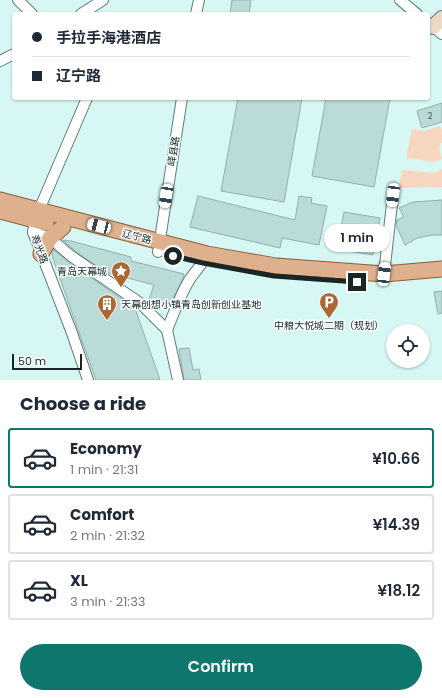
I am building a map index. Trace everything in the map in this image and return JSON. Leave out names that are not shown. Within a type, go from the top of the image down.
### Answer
[{"type":"main road","name":"辽宁路","points":[[0,200],[35,221],[159,247],[274,276],[371,283],[419,282],[442,279]]},
{"type":"main road","name":"辽宁路","points":[[0,211],[35,221],[159,247]]},
{"type":"main road","points":[[41,254],[50,238],[62,227]]},
{"type":"main road","name":"辽宁路","points":[[205,258],[276,266],[384,274],[442,269]]},
{"type":"street","points":[[18,0],[30,12]]},
{"type":"street","points":[[84,12],[103,0]]},
{"type":"street","points":[[196,12],[199,0]]},
{"type":"street","points":[[400,0],[415,12]]},
{"type":"street","points":[[0,62],[12,55]]},
{"type":"street","points":[[86,100],[35,221],[50,238],[71,256],[140,303],[167,330],[178,380]]},
{"type":"street","name":"峄县路","points":[[159,247],[178,100]]},
{"type":"street","points":[[384,274],[393,195]]},
{"type":"street","name":"寿光路","points":[[35,221],[41,254],[72,333],[88,380]]},
{"type":"street","points":[[167,330],[190,279],[205,258]]},
{"type":"shaded area","points":[[440,126],[442,130],[442,143],[440,144],[439,150],[442,159],[433,162],[406,158],[412,129],[423,131]]},
{"type":"shaded area","points":[[442,169],[442,187],[399,188],[402,170],[434,173]]},
{"type":"building","points":[[232,0],[251,0],[249,12],[230,12]]},
{"type":"building","points":[[238,100],[302,100],[284,202],[221,191]]},
{"type":"building","points":[[326,100],[390,100],[374,187],[312,176]]},
{"type":"building","points":[[442,103],[442,122],[422,128],[417,111]]},
{"type":"building","points":[[198,196],[295,220],[299,196],[312,198],[311,203],[327,206],[319,245],[282,238],[280,248],[190,227]]},
{"type":"building","points":[[442,200],[442,235],[417,238],[405,245],[396,225],[397,220],[404,217],[399,208],[413,202]]},
{"type":"building","points":[[344,212],[380,218],[373,255],[337,249]]},
{"type":"building","points":[[63,240],[131,257],[131,261],[184,274],[183,279],[170,304],[149,299],[154,285],[105,272],[75,251]]},
{"type":"building","name":"天幕创想小镇青岛创新创业基地","points":[[54,250],[67,261],[135,308],[160,380],[96,380],[53,259],[52,252]]},
{"type":"building","points":[[442,291],[442,313],[438,314],[434,292]]},
{"type":"building","points":[[189,348],[193,370],[199,369],[201,380],[184,380],[179,349]]},
{"type":"place","name":"青岛天幕城","points":[[121,288]]},
{"type":"place","name":"中粮大悦城二期（规划）","points":[[329,319]]},
{"type":"place","name":"天幕创想小镇青岛创新创业基地","points":[[107,321]]},
{"type":"route","points":[[173,256],[274,276],[357,282]]}]
